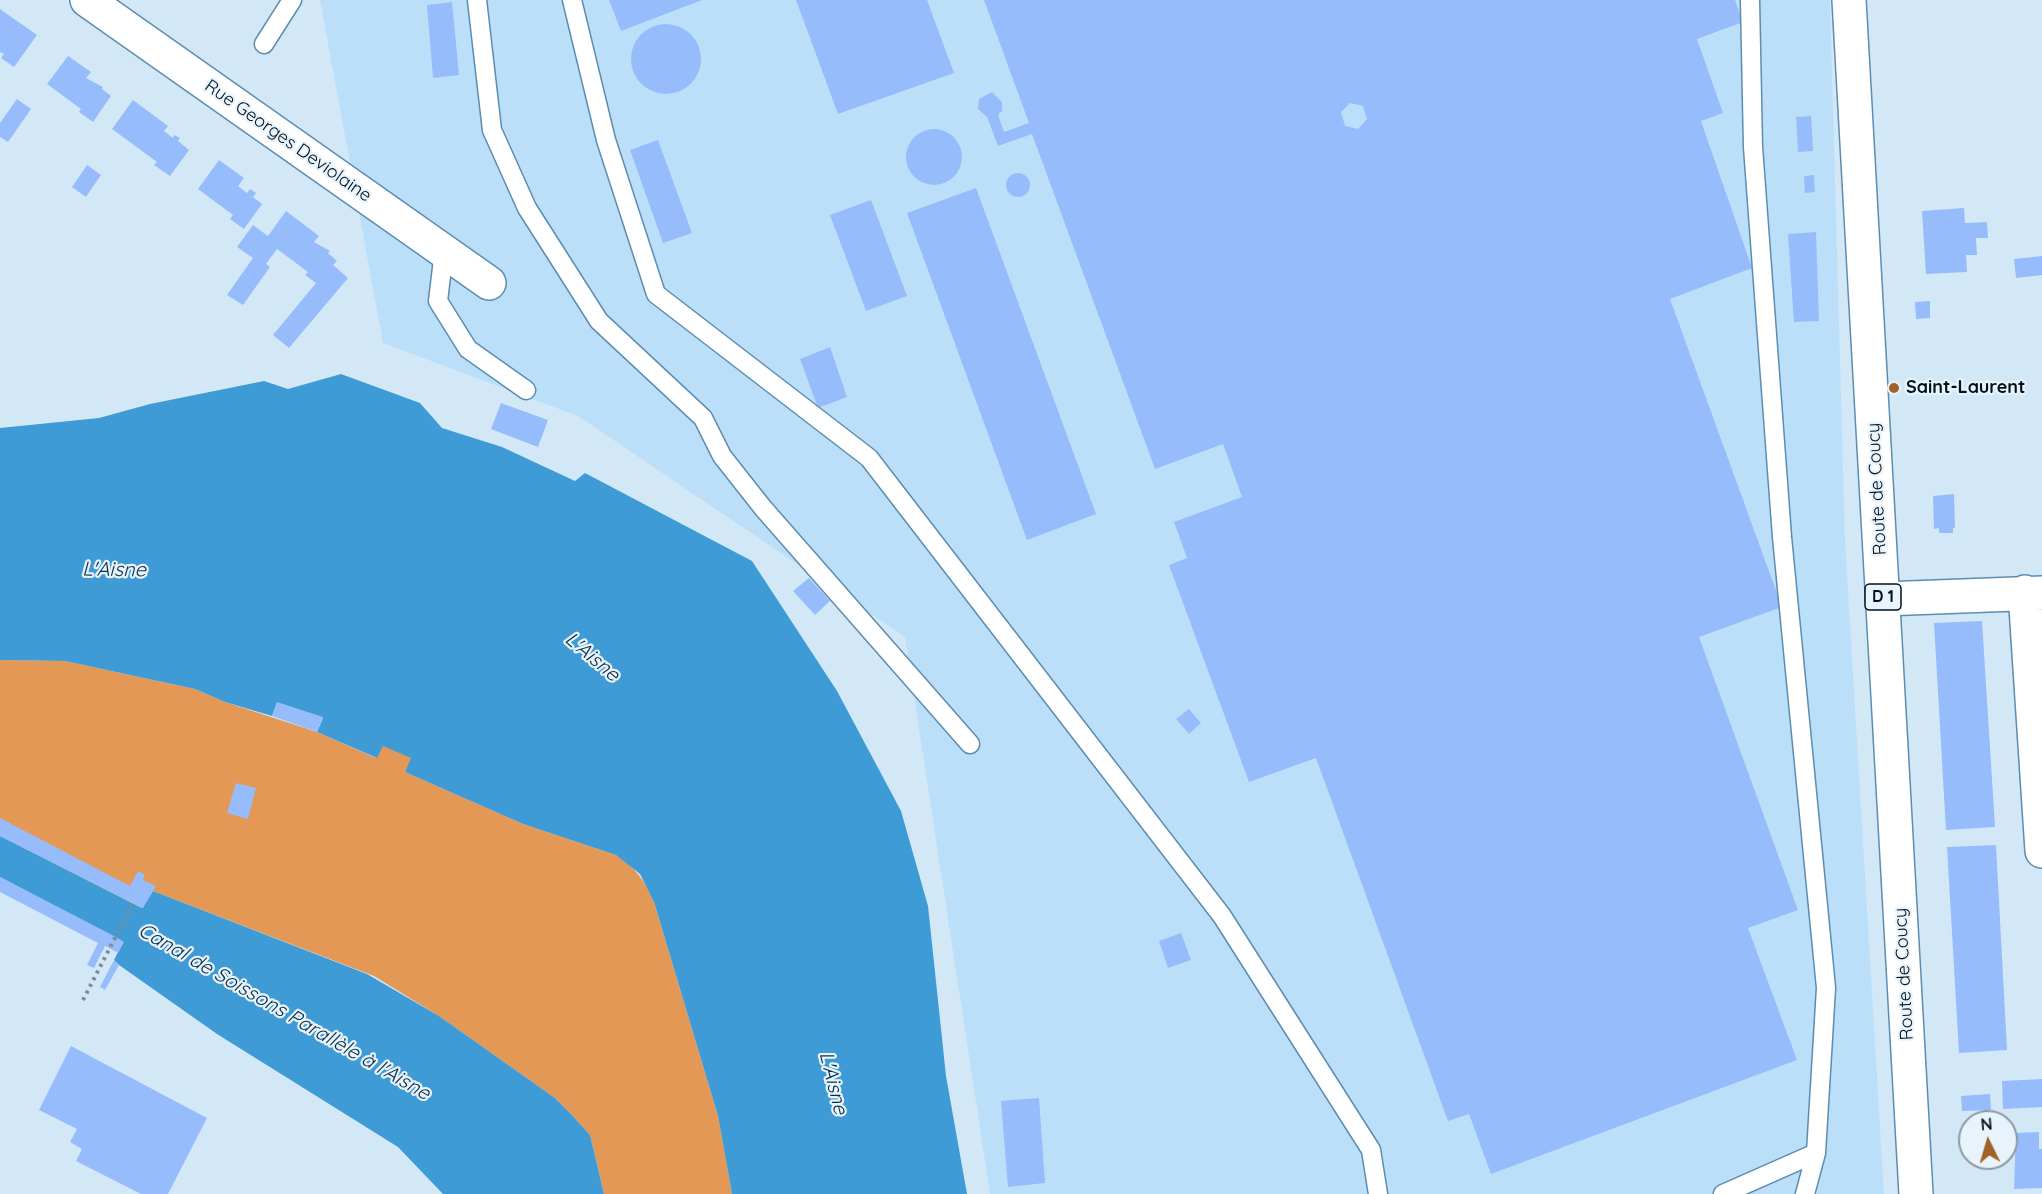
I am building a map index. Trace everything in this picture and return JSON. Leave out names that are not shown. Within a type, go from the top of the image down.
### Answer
[{"type":"main road","name":"Rue Georges Deviolaine","points":[[87,0],[489,283]]},
{"type":"main road","name":"Route de Coucy","points":[[1849,0],[1916,1194]]},
{"type":"main road","points":[[1883,599],[2033,593],[2042,851]]},
{"type":"lane","points":[[264,44],[292,0]]},
{"type":"lane","points":[[477,0],[492,130],[527,208],[599,321],[703,418],[722,456],[763,508],[970,744]]},
{"type":"lane","points":[[572,0],[606,140],[656,294],[869,458],[1222,916],[1371,1150],[1378,1194]]},
{"type":"lane","points":[[1750,0],[1753,147],[1777,466],[1826,988],[1816,1153],[1805,1194]]},
{"type":"lane","points":[[444,251],[438,301],[468,349],[526,390]]},
{"type":"lane","points":[[1723,1194],[1816,1153]]},
{"type":"path","points":[[83,1000],[133,903]]},
{"type":"shaded area","points":[[320,0],[1830,0],[1845,540],[1884,1194],[990,1194],[905,637],[578,416],[383,343]]},
{"type":"shaded area","points":[[0,660],[65,661],[195,689],[225,702],[317,732],[376,758],[383,745],[412,758],[405,772],[523,824],[616,855],[629,864],[647,887],[654,902],[718,1116],[732,1194],[604,1194],[590,1135],[555,1098],[439,1016],[374,976],[153,891],[143,908],[0,836]]},
{"type":"water","name":"L'Aisne","points":[[341,374],[420,403],[442,428],[502,447],[575,481],[585,473],[752,561],[837,691],[901,811],[928,906],[946,1076],[967,1194],[732,1194],[718,1116],[654,902],[640,874],[616,855],[523,824],[405,772],[411,758],[383,746],[377,758],[317,732],[323,718],[277,703],[272,716],[225,702],[195,689],[65,661],[0,660],[0,428],[99,418],[150,404],[264,381],[288,389]]},
{"type":"water","name":"Canal de Soissons Parallèle à l'Aisne","points":[[0,836],[142,908],[153,891],[367,974],[439,1016],[555,1098],[571,1114],[590,1135],[604,1194],[443,1194],[398,1147],[217,1034],[119,965],[114,960],[123,942],[0,877]]},
{"type":"building","points":[[609,0],[702,0],[621,31]]},
{"type":"building","points":[[796,0],[927,0],[954,73],[838,114]]},
{"type":"building","points":[[984,0],[1735,0],[1743,22],[1697,39],[1723,113],[1701,121],[1752,268],[1670,299],[1782,607],[1699,637],[1798,910],[1748,928],[1797,1060],[1491,1174],[1469,1114],[1448,1121],[1316,758],[1249,782],[1169,565],[1187,558],[1174,522],[1242,497],[1223,444],[1155,469],[1032,134],[998,146],[987,117],[978,109],[979,99],[992,92],[1002,102],[1002,111],[998,115],[1004,132],[1029,123]],"holes":[[[1350,103],[1363,106],[1367,119],[1358,129],[1345,126],[1341,112]]]},
{"type":"building","points":[[452,2],[459,75],[433,78],[427,5]]},
{"type":"building","points":[[0,9],[37,35],[14,67],[1,58],[4,54],[0,52]]},
{"type":"building","points":[[666,24],[679,27],[691,34],[698,46],[701,59],[698,72],[691,84],[679,91],[666,94],[653,91],[641,84],[634,72],[631,59],[634,46],[641,34],[653,27]]},
{"type":"building","points":[[68,56],[91,72],[86,78],[103,87],[102,89],[111,96],[93,122],[79,112],[81,109],[47,84]]},
{"type":"building","points":[[17,99],[31,109],[8,142],[0,137],[0,123]]},
{"type":"building","points":[[133,100],[168,126],[164,131],[173,138],[174,135],[180,138],[178,141],[189,150],[170,176],[154,165],[157,162],[112,129]]},
{"type":"building","points":[[1811,116],[1813,151],[1798,152],[1796,117]]},
{"type":"building","points":[[934,129],[945,131],[954,137],[960,146],[962,157],[960,168],[954,177],[945,183],[934,185],[923,183],[914,177],[908,168],[906,157],[908,146],[914,137],[923,131]]},
{"type":"building","points":[[658,140],[692,233],[663,243],[630,150]]},
{"type":"building","points":[[219,160],[244,178],[238,186],[247,193],[250,189],[256,193],[253,197],[262,204],[244,229],[230,219],[233,215],[198,189]]},
{"type":"building","points":[[87,165],[101,175],[86,197],[72,187]]},
{"type":"building","points":[[1018,173],[1023,174],[1029,180],[1029,190],[1023,196],[1018,197],[1013,196],[1007,190],[1006,185],[1007,180],[1013,174]]},
{"type":"building","points":[[1814,175],[1815,192],[1805,193],[1804,176]]},
{"type":"building","points":[[976,188],[1096,514],[1027,540],[907,213]]},
{"type":"building","points":[[871,200],[907,296],[866,311],[830,215]]},
{"type":"building","points":[[1964,208],[1965,223],[1987,222],[1988,238],[1976,238],[1977,255],[1966,255],[1967,272],[1926,274],[1922,211]]},
{"type":"building","points":[[286,211],[319,236],[314,242],[330,251],[328,253],[337,261],[333,265],[348,278],[289,348],[273,335],[316,283],[305,275],[308,272],[277,249],[266,264],[270,267],[243,305],[227,295],[253,258],[237,247],[253,225],[268,236]]},
{"type":"building","points":[[1816,232],[1819,321],[1794,322],[1788,234]]},
{"type":"building","points":[[2042,256],[2042,275],[2016,278],[2014,259]]},
{"type":"building","points":[[1930,301],[1930,318],[1916,319],[1915,302]]},
{"type":"building","points":[[830,347],[847,397],[818,408],[800,359]]},
{"type":"building","points":[[501,403],[548,420],[538,447],[491,429]]},
{"type":"building","points":[[1954,494],[1955,528],[1953,528],[1953,533],[1939,533],[1939,528],[1934,529],[1933,496]]},
{"type":"building","points":[[809,578],[830,601],[815,615],[793,591]]},
{"type":"building","points":[[1982,621],[1995,827],[1946,830],[1934,623]]},
{"type":"building","points":[[277,702],[323,717],[317,732],[272,716]]},
{"type":"building","points":[[1189,709],[1201,723],[1189,734],[1176,719]]},
{"type":"building","points":[[236,783],[256,788],[248,819],[227,813]]},
{"type":"building","points":[[0,818],[130,886],[138,871],[145,875],[143,880],[156,886],[143,908],[0,836]]},
{"type":"building","points":[[1996,845],[2007,1050],[1959,1053],[1947,847]]},
{"type":"building","points":[[0,877],[124,942],[118,953],[105,946],[94,968],[87,965],[98,943],[0,892]]},
{"type":"building","points":[[1181,933],[1191,960],[1168,968],[1159,941]]},
{"type":"building","points":[[114,960],[119,965],[105,990],[100,987]]},
{"type":"building","points":[[71,1046],[207,1118],[168,1194],[141,1194],[76,1161],[82,1149],[70,1142],[77,1129],[39,1110]]},
{"type":"building","points":[[2042,1079],[2042,1107],[2003,1109],[2002,1081]]},
{"type":"building","points":[[1990,1094],[1991,1110],[1962,1110],[1961,1096]]},
{"type":"building","points":[[1039,1098],[1045,1183],[1008,1187],[1001,1101]]},
{"type":"building","points":[[2039,1132],[2039,1149],[2042,1149],[2042,1188],[2014,1189],[2015,1170],[2018,1170],[2018,1133]]},
{"type":"place","name":"Saint-Laurent","points":[[1894,388]]}]
